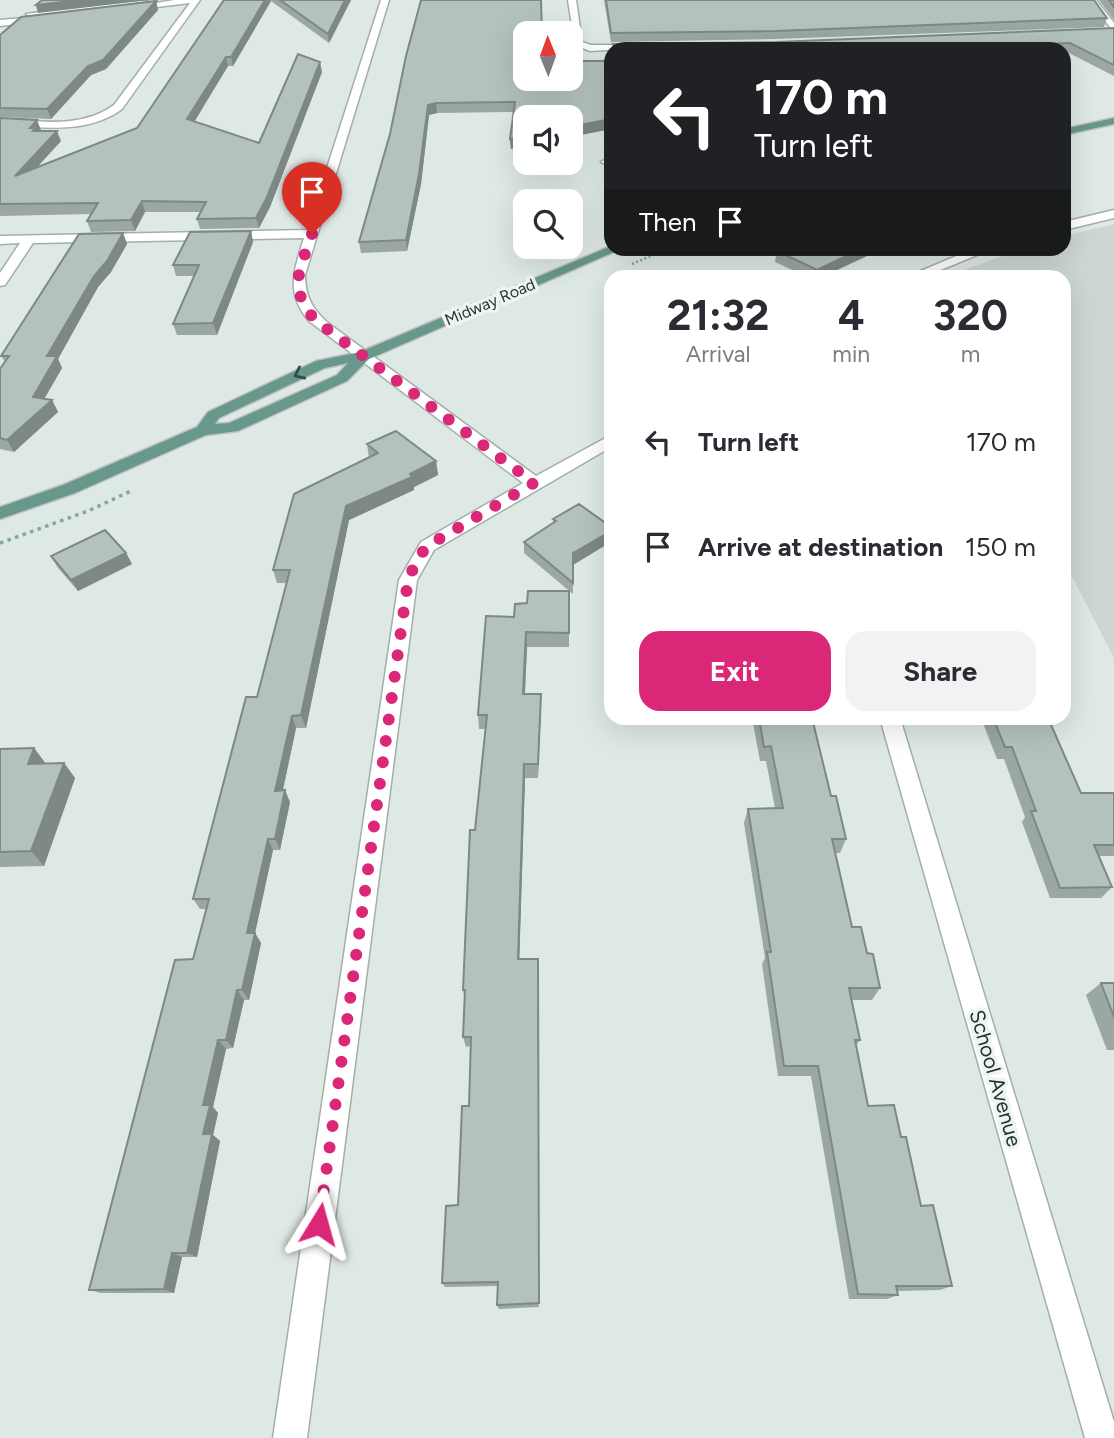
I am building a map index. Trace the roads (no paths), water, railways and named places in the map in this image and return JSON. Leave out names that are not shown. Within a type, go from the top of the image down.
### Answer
[{"type":"main road","points":[[1072,118],[1114,113]]},
{"type":"main road","points":[[1071,132],[1114,121]]},
{"type":"main road","points":[[1071,133],[1114,129]]},
{"type":"main road","name":"Midway Road","points":[[0,513],[69,489],[203,430],[232,428],[342,378],[364,356],[604,254]]},
{"type":"street","points":[[0,20],[153,0]]},
{"type":"street","points":[[0,20],[195,0]]},
{"type":"street","points":[[0,122],[84,122],[106,117],[118,107],[195,0]]},
{"type":"street","points":[[385,0],[299,275],[299,297],[315,320],[534,483]]},
{"type":"street","points":[[572,0],[578,43],[590,48],[604,48]]},
{"type":"street","points":[[1092,0],[1111,30]]},
{"type":"street","points":[[1071,224],[1114,214]]},
{"type":"street","points":[[0,240],[312,234]]},
{"type":"street","points":[[0,282],[29,240]]},
{"type":"street","points":[[931,270],[967,256]]},
{"type":"street","points":[[290,1438],[408,580],[427,546],[604,444]]},
{"type":"street","name":"School Avenue","points":[[892,725],[1102,1438]]}]
